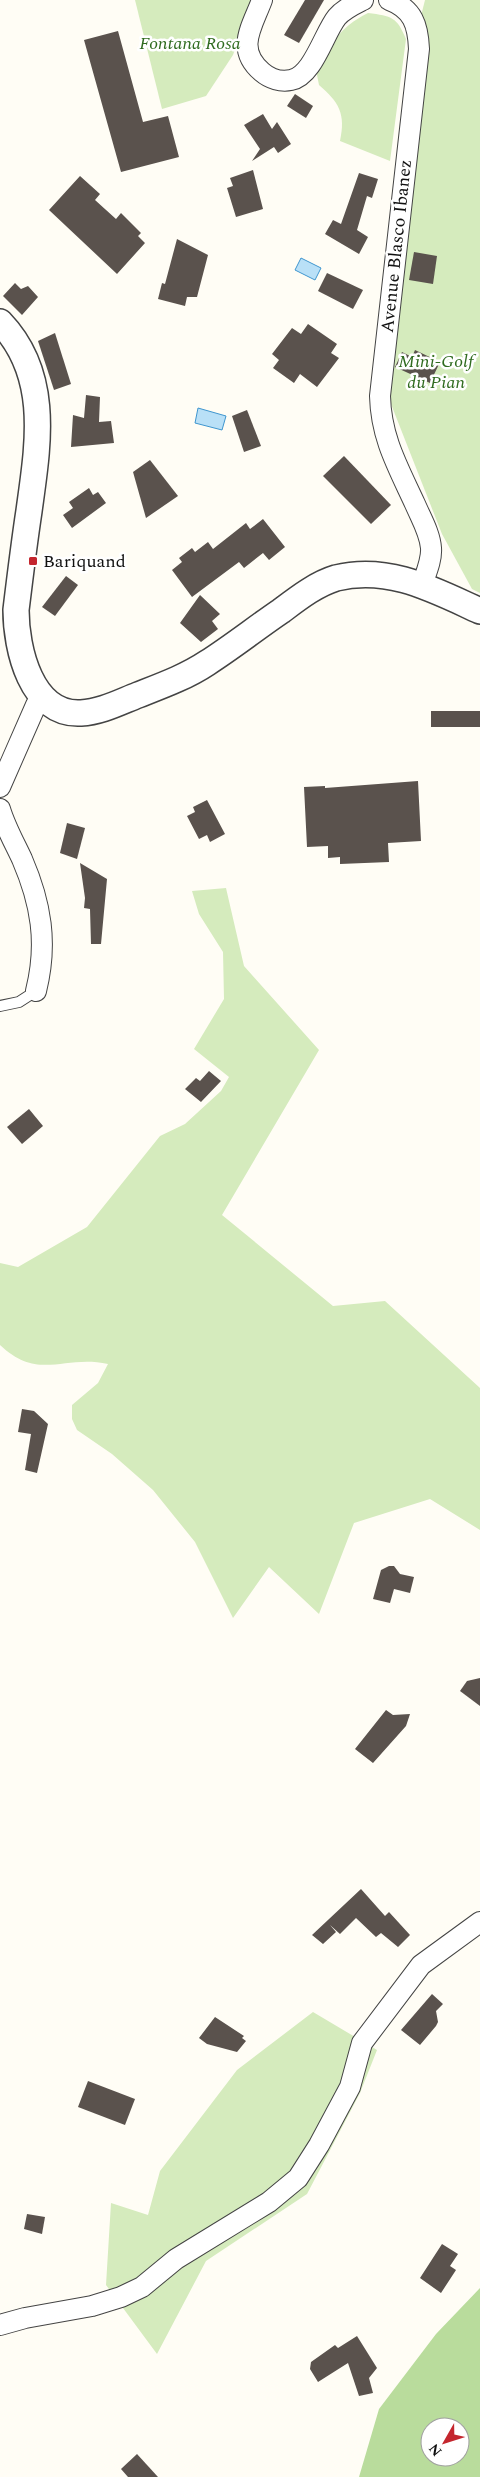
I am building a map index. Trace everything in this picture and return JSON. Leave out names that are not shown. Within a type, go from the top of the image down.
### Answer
[{"type":"street","points":[[262,0],[249,34],[247,53],[254,65],[265,75],[277,80],[298,78],[306,71],[337,17],[348,7],[362,0]]},
{"type":"street","name":"Avenue Blasco Ibanez","points":[[389,0],[400,4],[411,14],[418,30],[419,49],[380,396],[380,416],[385,439],[426,528],[431,548],[430,563],[422,585]]},
{"type":"street","points":[[0,322],[23,353],[33,384],[39,421],[16,610],[19,651],[42,697],[58,710],[79,713],[100,710],[193,672],[306,592],[335,579],[367,574],[393,576],[422,585],[480,611]]},
{"type":"street","points":[[0,787],[29,725],[36,705],[42,697]]},
{"type":"street","points":[[0,809],[34,888],[42,928],[42,966],[36,991]]},
{"type":"street","points":[[0,2326],[25,2318],[92,2306],[121,2297],[142,2287],[176,2259],[270,2202],[298,2178],[319,2145],[350,2087],[362,2043],[421,1966],[480,1922]]},
{"type":"lane","points":[[0,1006],[19,1002],[36,991]]},
{"type":"green space","name":"Fontana Rosa","points":[[135,0],[252,0],[233,55],[206,96],[162,109]]},
{"type":"green space","name":"Mini-Golf du Pian","points":[[425,0],[480,0],[480,593],[472,589],[442,534],[389,399],[421,16]]},
{"type":"green space","points":[[368,13],[383,15],[393,19],[400,26],[406,39],[390,161],[340,141],[342,123],[339,109],[332,97],[319,85],[316,70],[337,37],[350,24]]},
{"type":"green space","points":[[226,888],[244,966],[319,1050],[222,1215],[333,1306],[385,1301],[480,1388],[480,1530],[430,1499],[354,1523],[319,1614],[269,1567],[233,1618],[195,1542],[153,1490],[112,1454],[77,1430],[72,1419],[72,1405],[98,1383],[108,1364],[78,1362],[40,1365],[14,1356],[0,1345],[0,1263],[18,1267],[87,1227],[160,1136],[185,1124],[221,1091],[229,1077],[194,1049],[224,999],[223,952],[199,914],[192,891]]},
{"type":"green space","points":[[313,2012],[377,2050],[360,2093],[307,2194],[206,2261],[157,2354],[106,2285],[111,2203],[148,2215],[160,2171],[237,2070]]},
{"type":"green space","points":[[480,2288],[480,2477],[359,2477],[379,2409],[436,2334]]},
{"type":"water","points":[[301,258],[321,268],[315,280],[295,270]]},
{"type":"water","points":[[198,408],[226,416],[222,430],[195,423]]},
{"type":"building","points":[[305,0],[324,0],[299,43],[284,35]]},
{"type":"building","points":[[118,31],[143,122],[168,116],[179,157],[121,172],[84,40]]},
{"type":"building","points":[[295,94],[313,106],[306,118],[287,106]]},
{"type":"building","points":[[263,114],[272,129],[277,122],[291,144],[278,153],[274,147],[252,161],[260,149],[244,125]]},
{"type":"building","points":[[253,170],[263,209],[236,217],[227,188],[233,186],[230,178]]},
{"type":"building","points":[[359,173],[378,179],[372,198],[367,196],[357,230],[368,237],[359,254],[325,234],[333,220],[341,224]]},
{"type":"building","points":[[80,176],[100,194],[95,200],[116,219],[121,213],[141,233],[138,236],[145,243],[117,274],[49,210]]},
{"type":"building","points":[[177,239],[208,255],[197,297],[187,297],[185,306],[158,299],[162,283],[165,284]]},
{"type":"building","points":[[414,252],[437,256],[433,284],[409,280]]},
{"type":"building","points":[[327,273],[363,290],[353,309],[318,291]]},
{"type":"building","points":[[15,283],[21,289],[28,286],[38,297],[22,315],[3,296]]},
{"type":"building","points":[[308,324],[337,344],[331,353],[339,358],[317,387],[300,374],[294,383],[273,368],[279,360],[272,354],[292,328],[301,334]]},
{"type":"building","points":[[55,333],[71,384],[54,390],[38,341]]},
{"type":"building","points":[[415,350],[440,362],[430,383],[395,367],[402,352],[412,357]]},
{"type":"building","points":[[86,395],[100,397],[99,422],[111,421],[114,443],[71,447],[73,415],[84,418]]},
{"type":"building","points":[[247,410],[261,446],[244,452],[232,416]]},
{"type":"building","points":[[344,456],[391,505],[371,524],[323,476]]},
{"type":"building","points":[[150,460],[178,496],[146,518],[133,472]]},
{"type":"building","points":[[89,488],[93,495],[98,492],[106,503],[72,528],[63,515],[73,508],[69,502]]},
{"type":"building","points":[[263,519],[285,547],[269,560],[263,553],[244,568],[239,562],[192,597],[172,570],[182,562],[179,558],[192,548],[195,552],[208,542],[213,549],[246,523],[250,529]]},
{"type":"building","points":[[66,576],[78,585],[55,616],[42,607]]},
{"type":"building","points":[[200,595],[220,614],[212,621],[218,629],[201,642],[180,623]]},
{"type":"building","points":[[431,711],[480,711],[480,727],[431,727]]},
{"type":"building","points":[[418,781],[421,841],[388,843],[389,862],[340,864],[340,857],[328,858],[328,846],[307,847],[304,787],[325,786],[325,788]]},
{"type":"building","points":[[207,800],[225,834],[210,842],[207,835],[199,839],[187,816],[195,812],[193,807]]},
{"type":"building","points":[[67,823],[85,828],[77,859],[60,853]]},
{"type":"building","points":[[80,863],[107,879],[101,944],[91,944],[90,909],[84,908],[85,898]]},
{"type":"building","points":[[209,1071],[221,1081],[201,1102],[185,1089],[196,1078],[200,1081]]},
{"type":"building","points":[[29,1109],[43,1126],[22,1144],[7,1127]]},
{"type":"building","points":[[22,1409],[34,1411],[48,1424],[37,1473],[25,1470],[31,1434],[18,1432]]},
{"type":"building","points":[[394,1566],[400,1574],[414,1577],[410,1593],[394,1589],[390,1603],[373,1599],[381,1570]]},
{"type":"building","points":[[480,1678],[480,1706],[460,1691],[467,1681]]},
{"type":"building","points":[[386,1710],[393,1715],[410,1714],[406,1726],[373,1763],[355,1749]]},
{"type":"building","points":[[361,1889],[385,1916],[389,1912],[410,1935],[398,1947],[381,1933],[376,1937],[356,1918],[340,1934],[330,1925],[336,1932],[323,1944],[312,1935]]},
{"type":"building","points":[[432,1994],[443,2004],[436,2011],[438,2022],[436,2026],[420,2045],[401,2030]]},
{"type":"building","points":[[215,2017],[244,2036],[242,2038],[246,2041],[237,2052],[207,2044],[199,2038]]},
{"type":"building","points":[[88,2081],[135,2099],[125,2125],[78,2107]]},
{"type":"building","points":[[27,2214],[45,2217],[42,2234],[24,2229]]},
{"type":"building","points":[[442,2244],[458,2254],[450,2266],[456,2270],[441,2293],[420,2278]]},
{"type":"building","points":[[357,2336],[377,2368],[369,2378],[373,2393],[359,2396],[348,2363],[318,2382],[310,2369],[311,2362],[335,2345],[338,2348]]},
{"type":"building","points":[[137,2454],[158,2477],[128,2477],[121,2469]]},
{"type":"place","name":"Bariquand","points":[[33,561]]}]
